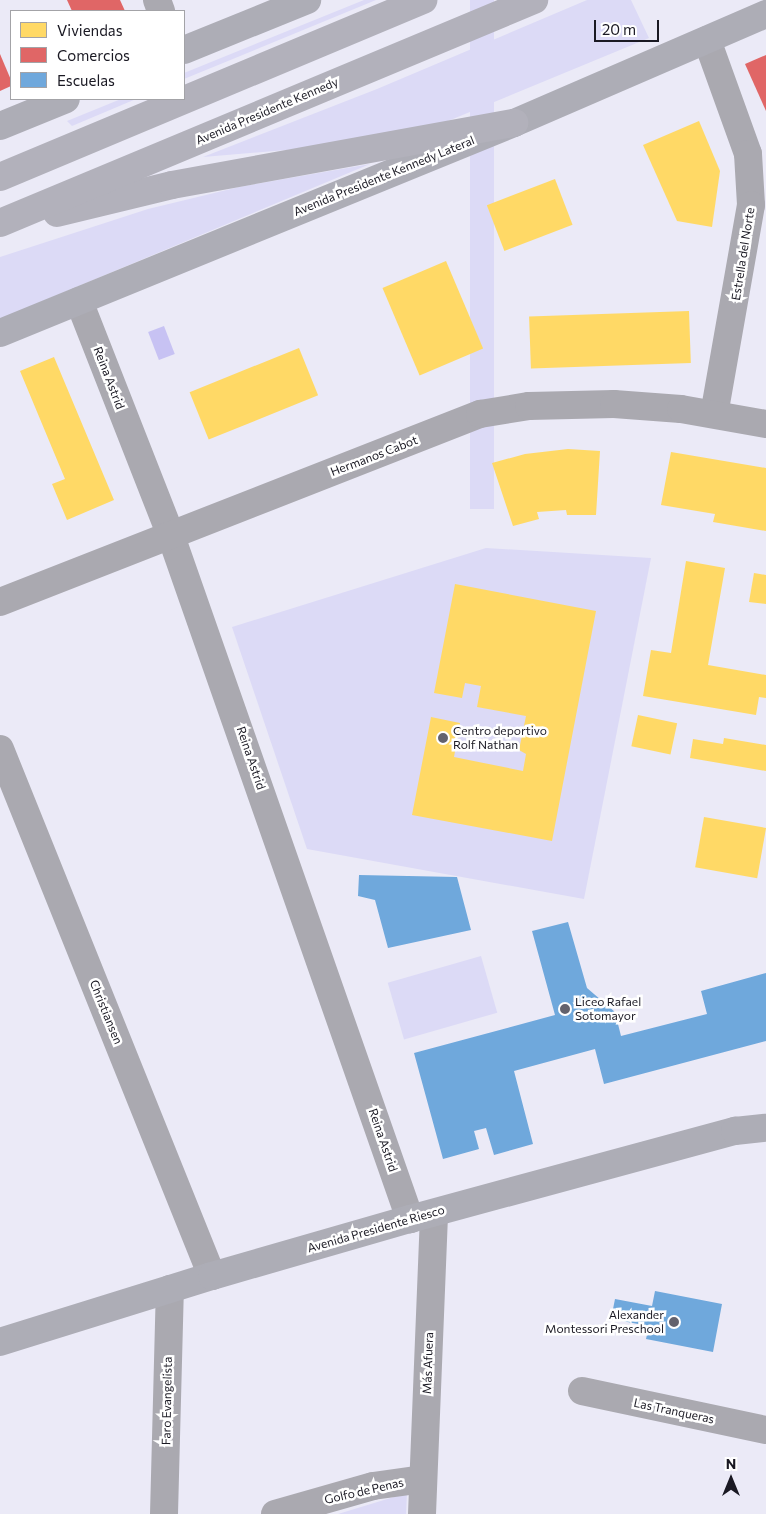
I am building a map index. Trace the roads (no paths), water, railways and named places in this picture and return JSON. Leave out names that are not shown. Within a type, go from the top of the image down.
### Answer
[{"type":"highway","points":[[185,100],[423,0]]},
{"type":"highway","name":"Avenida Presidente Kennedy","points":[[0,223],[534,0]]},
{"type":"highway","points":[[0,177],[184,100]]},
{"type":"highway","points":[[0,227],[172,185],[514,123]]},
{"type":"main road","points":[[185,50],[308,0]]},
{"type":"main road","name":"Avenida Presidente Kennedy Lateral","points":[[0,334],[514,123],[766,14]]},
{"type":"main road","points":[[0,126],[64,100]]},
{"type":"main road","name":"Avenida Presidente Riesco","points":[[1,1339],[422,1216],[762,1125]]},
{"type":"street","name":"Estrella del Norte","points":[[707,40],[748,154],[751,205],[714,414]]},
{"type":"street","name":"Reina Astrid","points":[[79,301],[171,536],[422,1216]]},
{"type":"street","name":"Hermanos Cabot","points":[[0,602],[480,414],[572,404],[648,405],[714,414],[766,424]]},
{"type":"street","name":"Christiansen","points":[[0,749],[212,1276]]},
{"type":"street","name":"Más Afuera","points":[[422,1216],[422,1514]]},
{"type":"street","name":"Faro Evangelista","points":[[164,1514],[170,1289]]},
{"type":"street","name":"Las Tranqueras","points":[[582,1391],[766,1430]]},
{"type":"street","name":"Golfo de Penas","points":[[275,1514],[373,1486],[423,1479]]},
{"type":"place","name":"Centro deportivo Rolf Nathan","points":[[443,738]]},
{"type":"place","name":"Liceo Rafael Sotomayor","points":[[565,1009]]},
{"type":"place","name":"Alexander Montessori Preschool","points":[[674,1322]]}]
